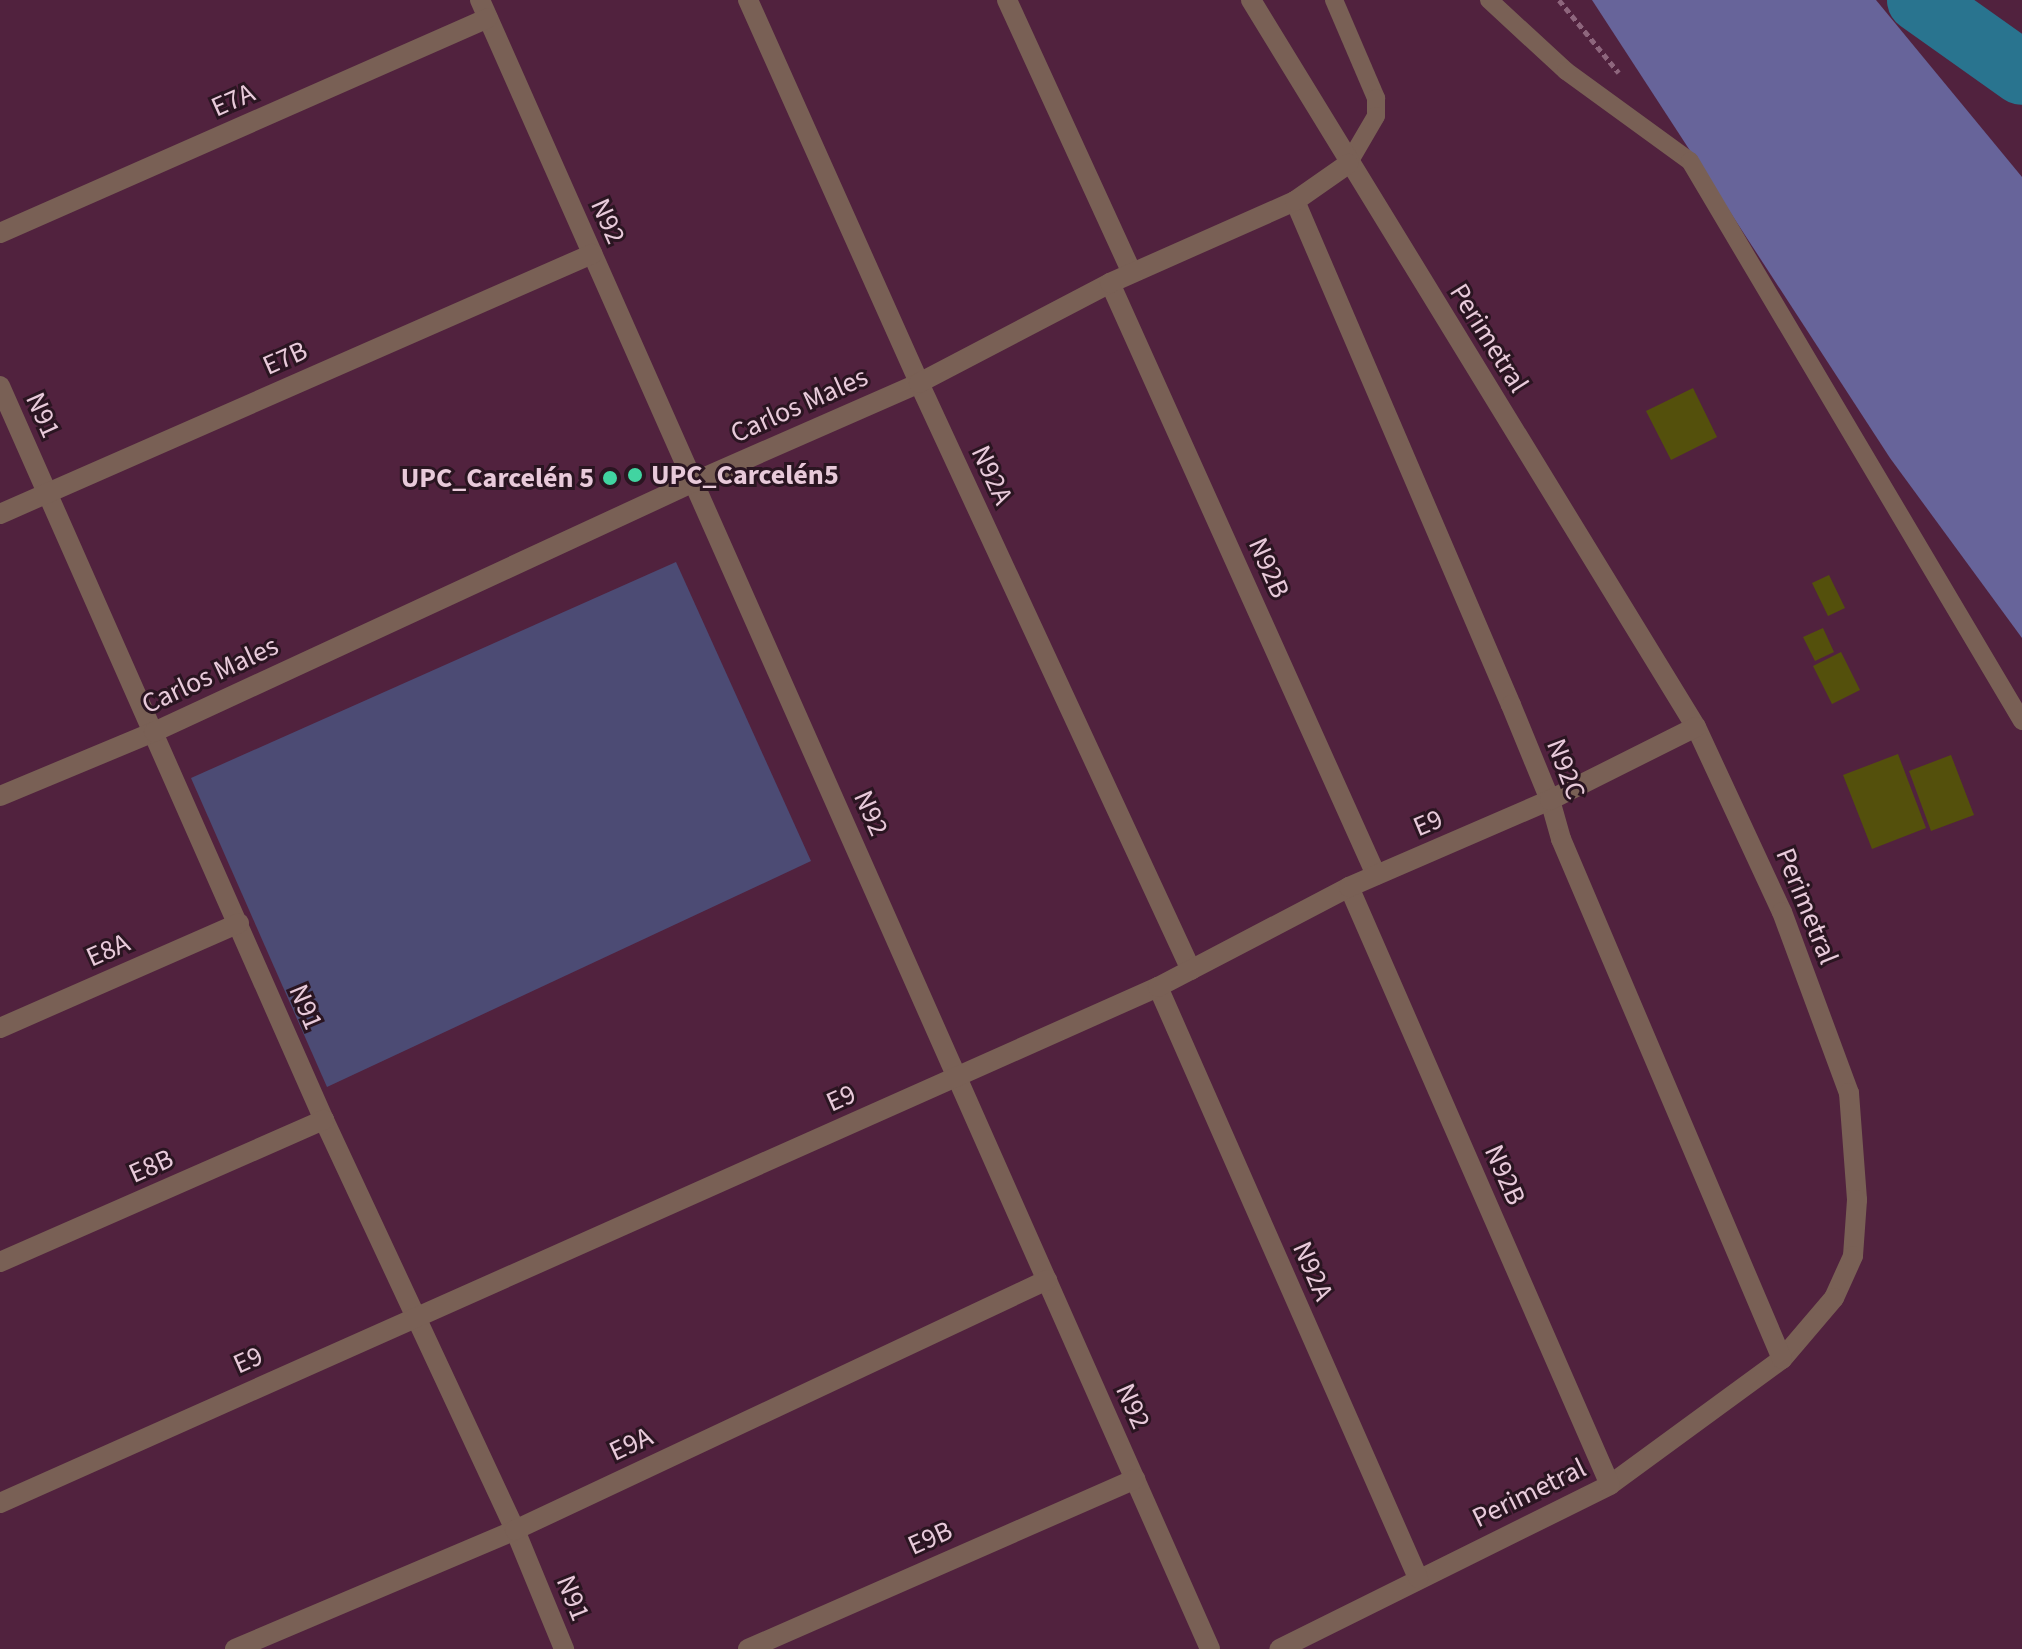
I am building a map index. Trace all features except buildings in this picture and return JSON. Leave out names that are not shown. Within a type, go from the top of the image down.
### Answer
[{"type":"street","name":"N92A","points":[[748,0],[919,383],[1191,970]]},
{"type":"street","points":[[1007,0],[1132,273]]},
{"type":"street","name":"Perimetral","points":[[1251,0],[1348,164],[1696,727],[1782,912],[1849,1093],[1857,1200],[1853,1256],[1834,1298],[1782,1359],[1610,1485],[1280,1649]]},
{"type":"street","name":"E7A","points":[[0,233],[484,9]]},
{"type":"street","name":"N92","points":[[484,9],[1210,1649]]},
{"type":"street","name":"Carlos Males","points":[[0,796],[154,732],[694,482],[919,383],[1110,283],[1295,201],[1348,164]]},
{"type":"street","name":"N92C","points":[[1295,201],[1550,800],[1561,839],[1782,1359]]},
{"type":"street","name":"E7B","points":[[0,514],[592,254]]},
{"type":"street","name":"N92B","points":[[1110,283],[1376,875]]},
{"type":"street","name":"N91","points":[[0,386],[324,1120],[413,1317],[515,1530],[564,1649]]},
{"type":"street","name":"E9","points":[[0,1503],[1158,987],[1349,887],[1550,800],[1696,727]]},
{"type":"street","name":"N92B","points":[[1349,887],[1610,1485]]},
{"type":"street","name":"E8A","points":[[0,1028],[239,923]]},
{"type":"street","name":"N92A","points":[[1158,987],[1418,1578]]},
{"type":"street","name":"E8B","points":[[0,1262],[324,1120]]},
{"type":"street","name":"E9A","points":[[235,1649],[515,1530],[1047,1280]]},
{"type":"street","name":"E9B","points":[[748,1649],[1135,1479]]},
{"type":"lane","points":[[1334,0],[1376,98],[1376,116],[1348,164]]},
{"type":"lane","points":[[1489,0],[1566,71],[1690,161],[2022,721]]},
{"type":"shaded area","points":[[1592,0],[1876,0],[2022,177],[2022,638],[1890,458]]},
{"type":"shaded area","points":[[676,562],[811,861],[327,1087],[191,778]]},
{"type":"waterway","points":[[1919,0],[2022,73]]},
{"type":"place","name":"UPC_Carcelén5","points":[[635,475]]},
{"type":"place","name":"UPC_Carcelén 5","points":[[610,478]]}]
